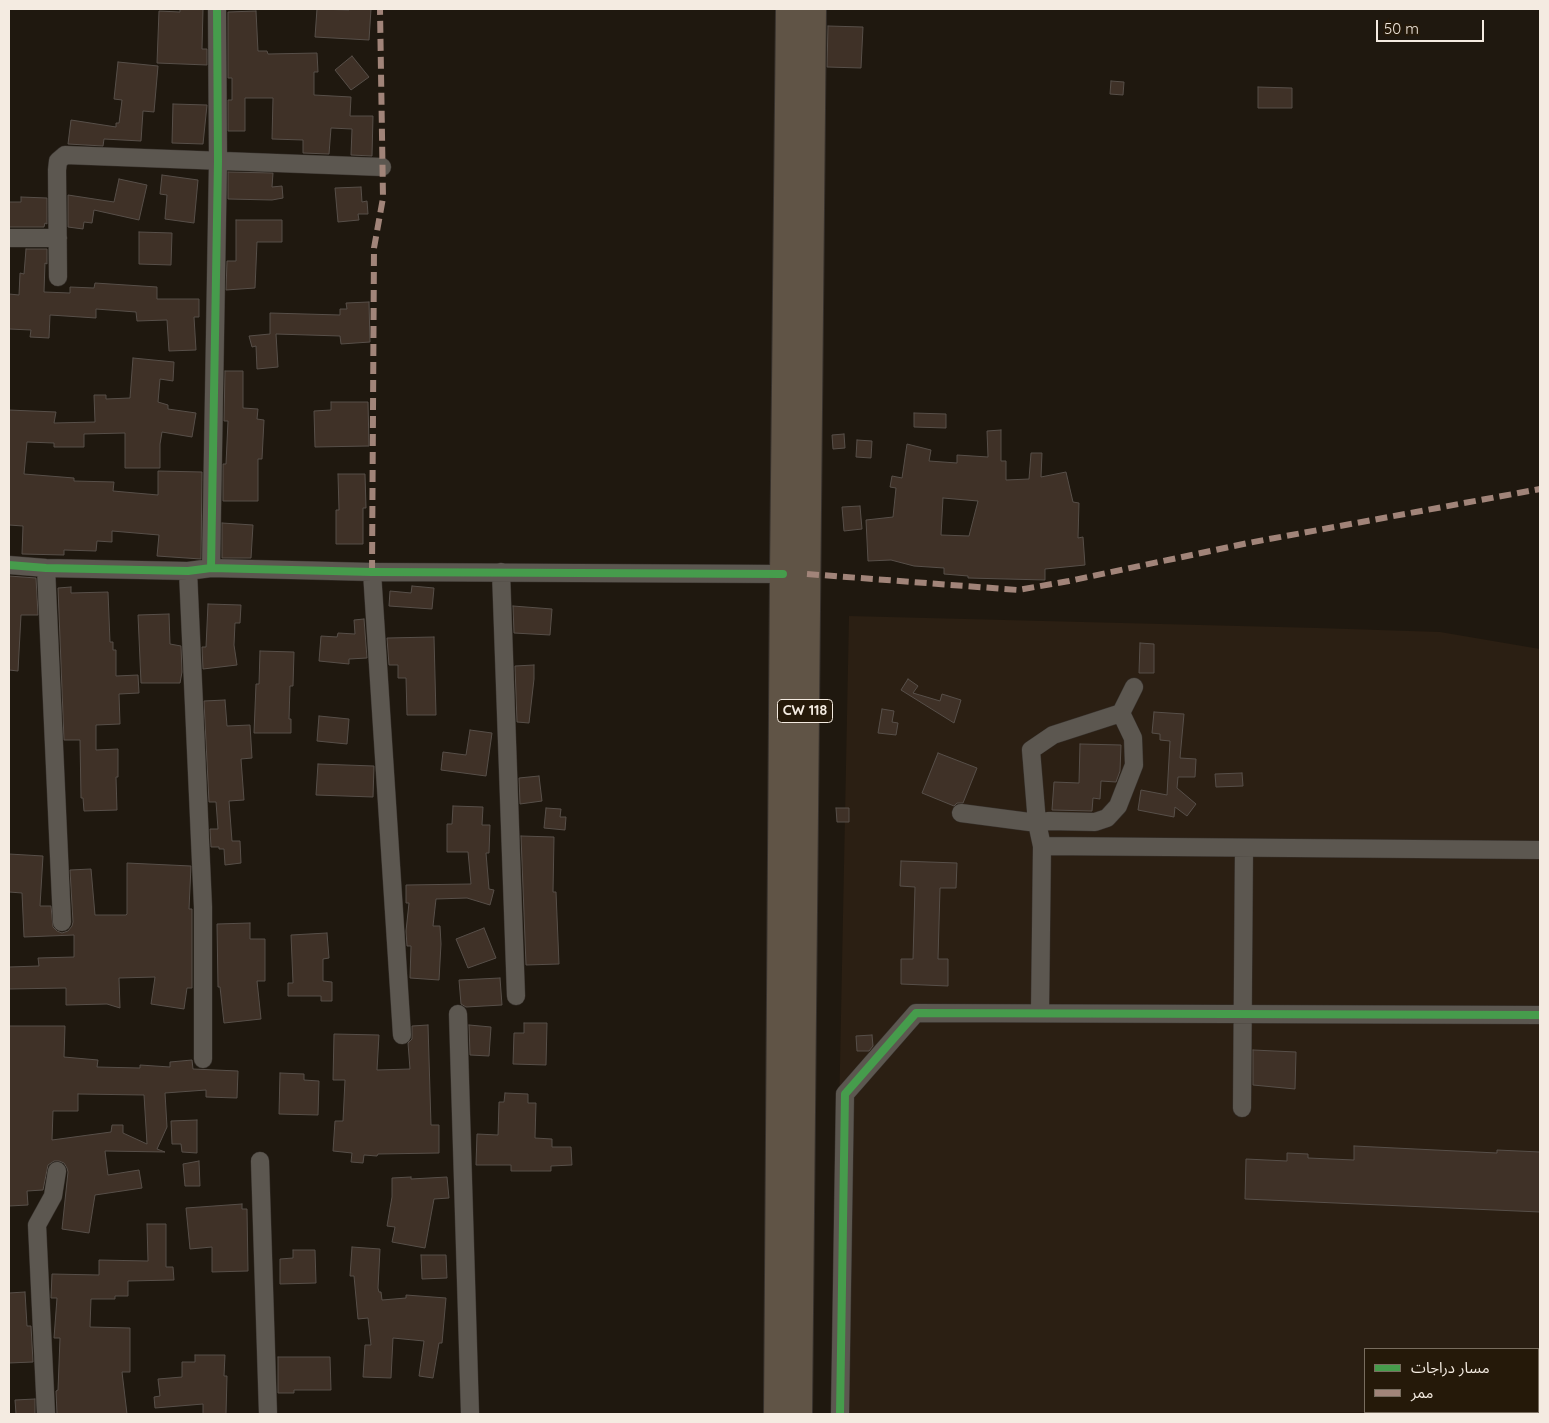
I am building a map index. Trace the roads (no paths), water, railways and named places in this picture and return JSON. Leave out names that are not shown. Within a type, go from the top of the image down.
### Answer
[{"type":"highway","name":"CW 118","points":[[778,1414],[783,574],[789,9]]},
{"type":"highway","name":"CW 118","points":[[800,1414],[812,9]]},
{"type":"street","points":[[211,568],[218,160],[216,9]]},
{"type":"street","points":[[58,277],[57,170],[58,161],[65,155],[382,167]]},
{"type":"street","points":[[9,238],[58,238]]},
{"type":"street","points":[[9,564],[46,568],[188,571],[211,568],[372,572],[783,574]]},
{"type":"street","points":[[46,568],[62,922]]},
{"type":"street","points":[[188,571],[203,907],[203,1060]]},
{"type":"street","points":[[372,572],[402,1035]]},
{"type":"street","points":[[501,572],[516,996]]},
{"type":"street","points":[[1040,1013],[1042,846],[1037,823],[1031,750],[1053,735],[1121,713],[1134,687]]},
{"type":"street","points":[[961,813],[1037,823],[1050,820],[1095,822],[1107,818],[1118,806],[1134,765],[1133,738],[1121,713]]},
{"type":"street","points":[[1042,846],[1540,850]]},
{"type":"street","points":[[1242,1108],[1244,848]]},
{"type":"street","points":[[840,1414],[845,1094],[916,1012],[1540,1015]]},
{"type":"street","points":[[458,1014],[470,1414]]},
{"type":"street","points":[[260,1161],[268,1414]]},
{"type":"street","points":[[46,1414],[37,1225],[52,1196],[57,1170]]}]
